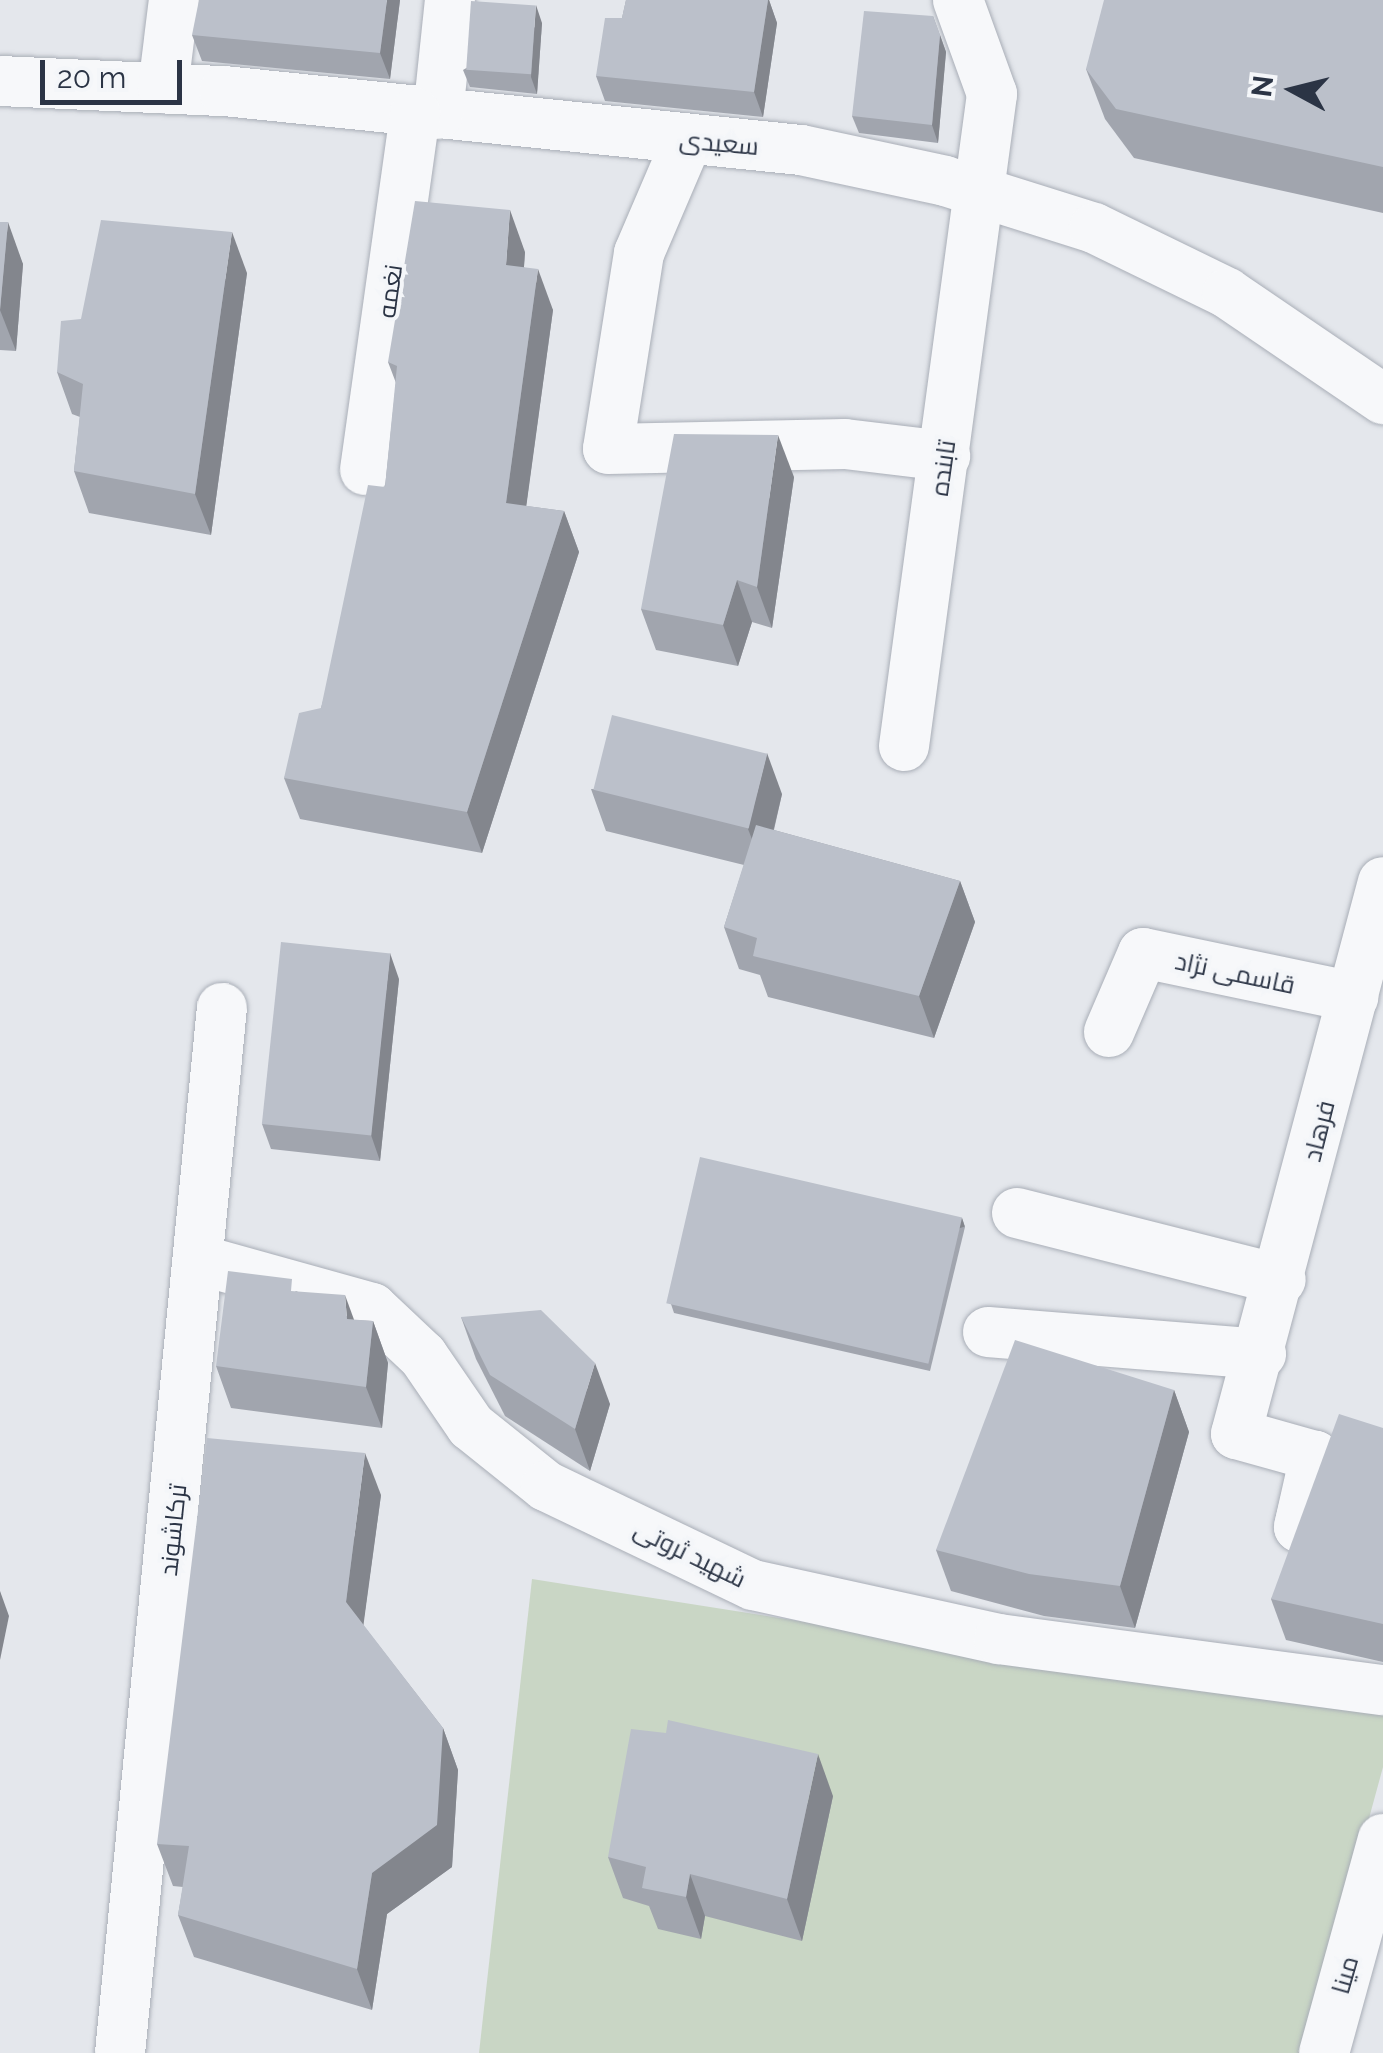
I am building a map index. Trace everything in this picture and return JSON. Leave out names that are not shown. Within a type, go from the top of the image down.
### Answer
[{"type":"street","points":[[163,88],[174,0]]},
{"type":"street","name":"نغمه","points":[[365,470],[450,0]]},
{"type":"street","name":"تابنده","points":[[904,746],[992,94],[958,0]]},
{"type":"street","name":"سعیدی","points":[[0,81],[163,88],[801,150],[982,190],[1094,228],[1227,293],[1383,399]]},
{"type":"street","points":[[687,141],[640,253],[608,449],[820,443],[945,456]]},
{"type":"street","name":"فرهاد","points":[[1314,1456],[1236,1434],[1258,1367],[1383,882]]},
{"type":"street","name":"قاسمی نژاد","points":[[1109,1032],[1143,953],[1353,997]]},
{"type":"street","name":"ترکاشوند","points":[[120,2053],[222,1008]]},
{"type":"street","points":[[1016,1213],[1281,1280]]},
{"type":"street","name":"شهید ثروتی","points":[[200,1260],[372,1308],[423,1356],[472,1426],[546,1486],[752,1585],[998,1639],[1383,1690]]},
{"type":"street","points":[[988,1332],[1258,1367]]},
{"type":"street","name":"مینا","points":[[1324,2053],[1383,1838]]},
{"type":"green space","points":[[532,1579],[1383,1713],[1383,1767],[1305,2053],[479,2053]]},
{"type":"building","points":[[199,0],[387,0],[380,53],[192,35]]},
{"type":"building","points":[[626,0],[768,0],[754,92],[596,76],[605,18],[622,18]]},
{"type":"building","points":[[1104,0],[1383,0],[1383,167],[1116,109],[1086,69]]},
{"type":"building","points":[[471,1],[536,6],[531,74],[466,70]]},
{"type":"building","points":[[864,11],[933,16],[940,35],[932,125],[852,116]]},
{"type":"building","points":[[415,201],[510,210],[506,265],[538,269],[506,503],[564,511],[467,812],[284,778],[299,713],[321,708],[368,485],[385,487],[397,366],[388,362]]},
{"type":"building","points":[[101,220],[232,232],[195,494],[74,471],[83,384],[57,372],[61,321],[81,319]]},
{"type":"building","points":[[0,222],[8,222],[0,310]]},
{"type":"building","points":[[674,434],[778,435],[757,587],[737,580],[723,625],[641,609]]},
{"type":"building","points":[[612,715],[767,754],[749,828],[593,790]]},
{"type":"building","points":[[756,825],[960,881],[919,996],[753,956],[757,938],[724,927]]},
{"type":"building","points":[[281,942],[390,953],[371,1135],[262,1124]]},
{"type":"building","points":[[700,1157],[962,1218],[928,1364],[666,1303]]},
{"type":"building","points":[[228,1271],[292,1279],[291,1291],[345,1295],[347,1319],[373,1321],[366,1387],[216,1366]]},
{"type":"building","points":[[541,1310],[595,1363],[575,1429],[490,1375],[461,1317]]},
{"type":"building","points":[[1015,1340],[1174,1390],[1120,1586],[1029,1574],[936,1550]]},
{"type":"building","points":[[1339,1414],[1383,1428],[1383,1624],[1271,1599]]},
{"type":"building","points":[[207,1438],[365,1453],[346,1602],[443,1728],[437,1825],[372,1873],[357,1969],[178,1915],[189,1846],[157,1844]]},
{"type":"building","points":[[668,1720],[818,1754],[787,1899],[690,1874],[686,1897],[642,1888],[646,1867],[608,1857],[631,1729],[666,1733]]}]
